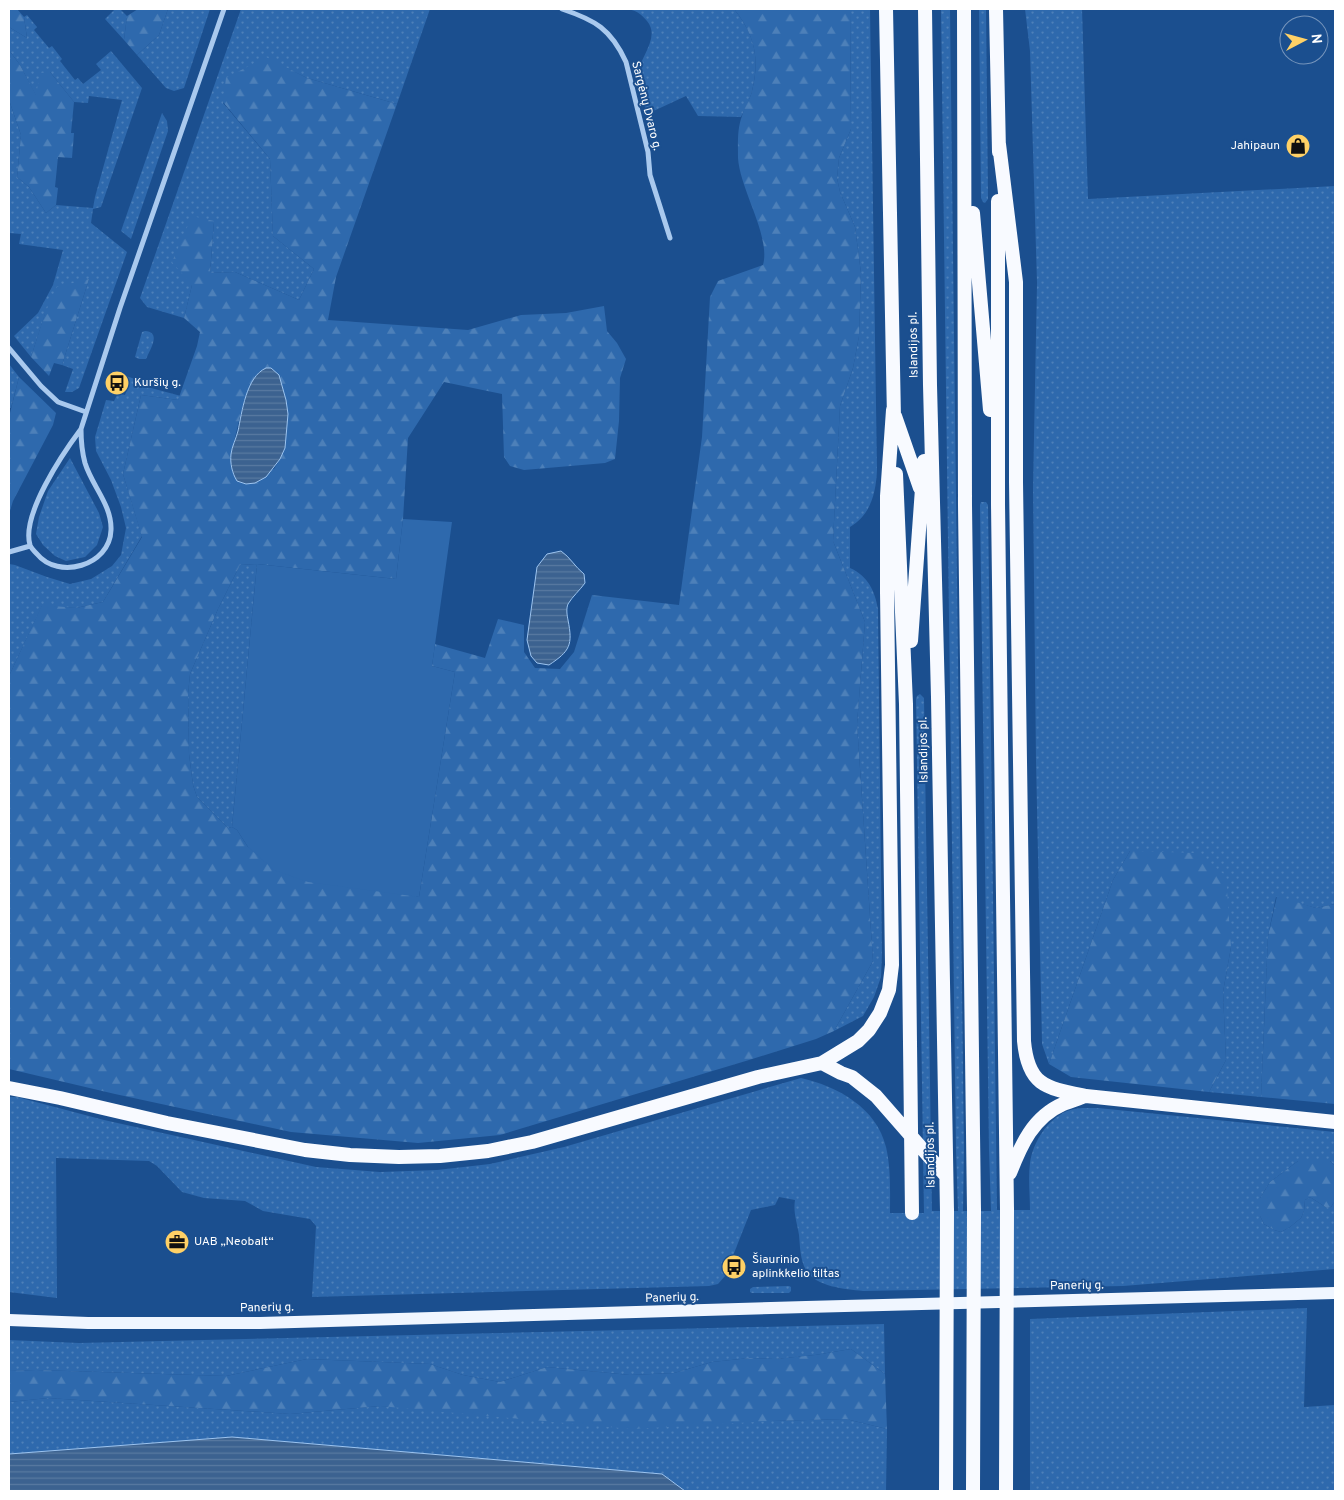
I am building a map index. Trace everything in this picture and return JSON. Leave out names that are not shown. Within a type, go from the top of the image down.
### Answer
[{"type":"highway","points":[[886,9],[893,410],[906,704],[912,1213]]},
{"type":"highway","name":"Islandijos pl.","points":[[925,9],[930,385],[938,698],[947,1211],[946,1491]]},
{"type":"highway","points":[[964,9],[965,505],[974,1211],[973,1491]]},
{"type":"highway","points":[[996,9],[999,144],[998,504],[1007,1182],[1006,1491]]},
{"type":"highway","points":[[965,115],[998,504]]},
{"type":"highway","points":[[999,144],[1016,282],[1016,482],[1024,1041],[1026,1059],[1032,1074],[1042,1084],[1058,1091],[1086,1096],[1335,1122]]},
{"type":"highway","points":[[906,704],[930,385]]},
{"type":"highway","points":[[893,410],[934,526]]},
{"type":"highway","points":[[9,1088],[167,1123],[305,1150],[350,1155],[440,1156],[488,1151],[532,1142],[758,1077],[822,1062],[858,1041],[869,1030],[880,1013],[890,990],[892,965],[887,496],[893,410]]},
{"type":"highway","points":[[822,1062],[863,1084],[946,1176]]},
{"type":"highway","points":[[1007,1182],[1019,1149],[1031,1128],[1046,1113],[1062,1104],[1086,1096]]},
{"type":"highway","points":[[888,1110],[912,1157]]},
{"type":"main road","name":"Panerių g.","points":[[9,1320],[88,1323],[260,1323],[1335,1294]]},
{"type":"street","points":[[81,429],[65,450],[41,494],[28,533],[30,546],[41,560],[58,568],[76,568],[90,562],[100,554],[108,543],[111,530],[109,516],[104,501],[85,465],[81,429],[120,308],[224,9]]},
{"type":"street","name":"Sargėnų Dvaro g.","points":[[562,9],[598,24],[613,38],[626,62],[648,152],[650,175],[670,238]]},
{"type":"street","points":[[9,348],[41,386],[58,402],[86,412]]},
{"type":"street","points":[[9,552],[30,546]]},
{"type":"green space","points":[[9,9],[17,9],[24,17],[27,38],[9,27]]},
{"type":"green space","points":[[115,9],[120,9],[127,16],[124,40],[105,19]]},
{"type":"green space","points":[[138,9],[168,9],[159,35],[137,55],[124,40],[127,16]]},
{"type":"green space","points":[[168,9],[210,9],[184,88],[174,91],[166,88],[137,55],[159,35]]},
{"type":"green space","points":[[241,9],[430,9],[397,104],[307,78],[266,58],[223,103],[270,159],[273,236],[314,269],[299,300],[235,272],[210,273],[214,221],[192,285],[184,318],[147,307],[140,298]]},
{"type":"green space","points":[[627,9],[734,9],[747,28],[751,38],[756,68],[749,101],[741,117],[698,116],[686,96],[647,114],[638,75],[639,68],[651,41],[651,27],[640,14]]},
{"type":"green space","points":[[734,9],[850,9],[851,129],[839,158],[837,178],[840,192],[855,227],[861,273],[859,336],[853,368],[840,406],[833,541],[865,622],[857,724],[873,961],[834,1031],[816,1039],[749,1060],[500,1135],[418,1143],[291,1132],[9,1069],[9,676],[42,605],[76,608],[103,602],[142,537],[123,474],[141,395],[178,400],[197,346],[200,332],[184,318],[192,285],[172,262],[192,216],[214,221],[210,273],[235,272],[299,300],[314,269],[273,236],[270,159],[223,102],[226,78],[266,57],[307,78],[397,104],[336,277],[328,320],[468,330],[521,315],[566,313],[604,306],[607,331],[617,343],[626,359],[620,378],[619,421],[615,459],[605,463],[524,470],[510,466],[504,457],[502,394],[444,382],[408,438],[403,519],[396,579],[257,564],[240,565],[218,609],[190,674],[188,694],[189,754],[193,785],[197,797],[228,828],[232,827],[237,830],[248,847],[419,897],[455,672],[432,666],[435,644],[485,658],[498,619],[524,625],[524,652],[535,668],[560,669],[574,652],[592,595],[679,605],[702,437],[710,297],[718,281],[763,265],[763,241],[740,171],[738,158],[739,126],[751,94],[756,68],[751,38]],"holes":[[[260,371],[279,375],[288,414],[285,448],[280,459],[274,469],[233,474],[231,454],[244,400]]]},
{"type":"green space","points":[[850,9],[870,9],[877,470],[874,495],[868,509],[850,527],[850,568],[862,575],[870,585],[878,609],[882,954],[881,977],[874,997],[863,1016],[834,1031],[873,961],[857,724],[865,622],[833,541],[840,406],[853,368],[859,336],[861,273],[855,227],[840,192],[837,178],[839,158],[851,129]]},
{"type":"green space","points":[[941,9],[950,9],[964,1150],[963,1211],[991,1211],[980,505],[981,502],[986,502],[988,505],[997,1210],[1030,1210],[1029,1169],[1034,1147],[1042,1133],[1053,1120],[1071,1110],[1098,1108],[1335,1132],[1335,1166],[1330,1161],[1298,1161],[1270,1182],[1260,1198],[1260,1216],[1264,1224],[1281,1232],[1301,1218],[1305,1200],[1310,1197],[1327,1208],[1331,1207],[1335,1201],[1335,1269],[1123,1286],[863,1291],[824,1284],[811,1276],[803,1262],[795,1213],[795,1200],[779,1197],[775,1205],[751,1210],[725,1276],[718,1284],[709,1286],[312,1297],[316,1226],[310,1219],[263,1211],[245,1201],[204,1198],[182,1192],[157,1166],[149,1161],[56,1158],[57,1298],[9,1292],[9,1097],[17,1097],[104,1120],[316,1167],[380,1172],[437,1170],[490,1164],[564,1147],[801,1078],[841,1093],[865,1110],[881,1133],[888,1155],[890,1213],[924,1213],[916,699],[920,694],[924,698],[932,1211],[958,1211]]},
{"type":"green space","points":[[979,9],[986,9],[988,199],[985,203],[981,198]]},
{"type":"green space","points":[[1025,9],[1082,9],[1088,199],[1335,186],[1335,904],[1316,908],[1276,897],[1268,936],[1261,1097],[1209,1092],[1226,1060],[1223,992],[1231,947],[1130,851],[1113,880],[1049,1064],[1042,1044],[1033,489],[1037,283],[1030,51]]},
{"type":"green space","points":[[27,15],[37,27],[34,30],[49,48],[52,46],[62,59],[60,61],[75,80],[78,78],[83,84],[101,70],[96,64],[111,51],[142,88],[101,207],[93,209],[91,223],[127,252],[79,388],[72,392],[65,392],[73,369],[62,365],[89,279],[45,314],[31,357],[14,336],[38,313],[53,285],[63,250],[19,244],[21,234],[9,233],[9,100],[21,135],[17,177],[29,187],[46,213],[56,205],[93,208],[122,100],[89,96],[88,103],[74,102],[50,72],[36,96],[20,65],[9,50],[9,27],[27,38],[24,17]]},
{"type":"green space","points":[[9,50],[20,65],[36,95],[40,73],[50,72],[74,102],[71,133],[74,133],[72,158],[58,157],[55,187],[58,188],[56,205],[46,213],[29,187],[17,177],[21,135],[9,100]]},
{"type":"green space","points":[[162,113],[167,121],[168,131],[131,239],[121,231]]},
{"type":"green space","points":[[89,279],[62,365],[54,363],[49,376],[31,357],[45,313],[57,287]]},
{"type":"green space","points":[[145,331],[153,334],[154,341],[146,359],[139,359],[135,357],[142,332]]},
{"type":"green space","points":[[9,364],[19,377],[11,408],[9,408]]},
{"type":"green space","points":[[123,375],[138,380],[136,384],[181,396],[178,400],[141,395],[123,474],[142,536],[103,602],[76,608],[42,606],[9,676],[9,564],[70,584],[91,579],[112,566],[121,555],[126,528],[111,480],[96,451],[95,437],[106,400],[114,401],[118,393],[125,395],[130,381],[122,378]]},
{"type":"green space","points":[[19,377],[56,413],[53,425],[13,501],[9,514],[9,417]]},
{"type":"green space","points":[[70,458],[99,513],[103,527],[97,545],[85,557],[66,561],[55,556],[43,545],[36,534],[39,517],[48,491]]},
{"type":"green space","points":[[403,519],[452,522],[432,666],[455,672],[419,897],[308,882],[274,870],[248,847],[237,830],[232,827],[257,564],[396,579]]},
{"type":"green space","points":[[257,564],[232,827],[228,828],[197,797],[193,785],[189,754],[188,694],[190,674],[218,609],[240,565]]},
{"type":"green space","points":[[1130,851],[1197,853],[1226,876],[1231,947],[1223,992],[1226,1060],[1209,1092],[1071,1077],[1049,1064],[1113,880]]},
{"type":"green space","points":[[1277,896],[1316,908],[1335,904],[1335,1104],[1261,1097],[1268,936]]},
{"type":"green space","points":[[1298,1161],[1330,1161],[1335,1166],[1335,1201],[1331,1207],[1327,1208],[1310,1197],[1305,1200],[1301,1218],[1281,1232],[1274,1230],[1264,1224],[1260,1216],[1260,1198],[1270,1182]]},
{"type":"green space","points":[[789,1286],[791,1291],[789,1293],[750,1292],[750,1289],[753,1287]]},
{"type":"green space","points":[[1307,1308],[1304,1407],[1335,1405],[1335,1491],[1030,1491],[1030,1319]]},
{"type":"green space","points":[[884,1324],[885,1374],[851,1349],[775,1359],[750,1358],[712,1362],[674,1373],[630,1375],[547,1367],[500,1382],[463,1375],[430,1364],[307,1359],[226,1376],[36,1370],[9,1371],[9,1340],[79,1343]]},
{"type":"green space","points":[[851,1349],[885,1374],[887,1429],[846,1419],[631,1429],[380,1406],[290,1414],[48,1398],[9,1402],[9,1371],[36,1370],[226,1376],[307,1359],[430,1364],[463,1375],[500,1382],[547,1367],[630,1375],[674,1373],[712,1362],[750,1358],[775,1359]]},
{"type":"green space","points":[[48,1398],[290,1414],[380,1406],[771,1421],[846,1419],[887,1429],[886,1491],[685,1491],[662,1474],[232,1437],[9,1454],[9,1402]]},
{"type":"shaded area","points":[[266,368],[271,368],[279,375],[286,400],[288,414],[285,448],[280,459],[266,477],[255,483],[246,484],[237,481],[234,475],[231,464],[232,451],[249,387],[259,373]]},
{"type":"shaded area","points":[[561,551],[584,574],[585,583],[567,606],[570,636],[568,647],[562,656],[549,665],[537,663],[531,656],[527,640],[537,567],[547,554]]},
{"type":"shaded area","points":[[232,1437],[662,1474],[685,1491],[9,1491],[9,1454]]},
{"type":"place","name":"Jahipaun","points":[[1298,146]]},
{"type":"place","name":"Kuršių g.","points":[[117,383]]},
{"type":"place","name":"UAB „Neobalt“","points":[[177,1242]]},
{"type":"place","name":"Šiaurinio aplinkkelio tiltas","points":[[734,1267]]}]
